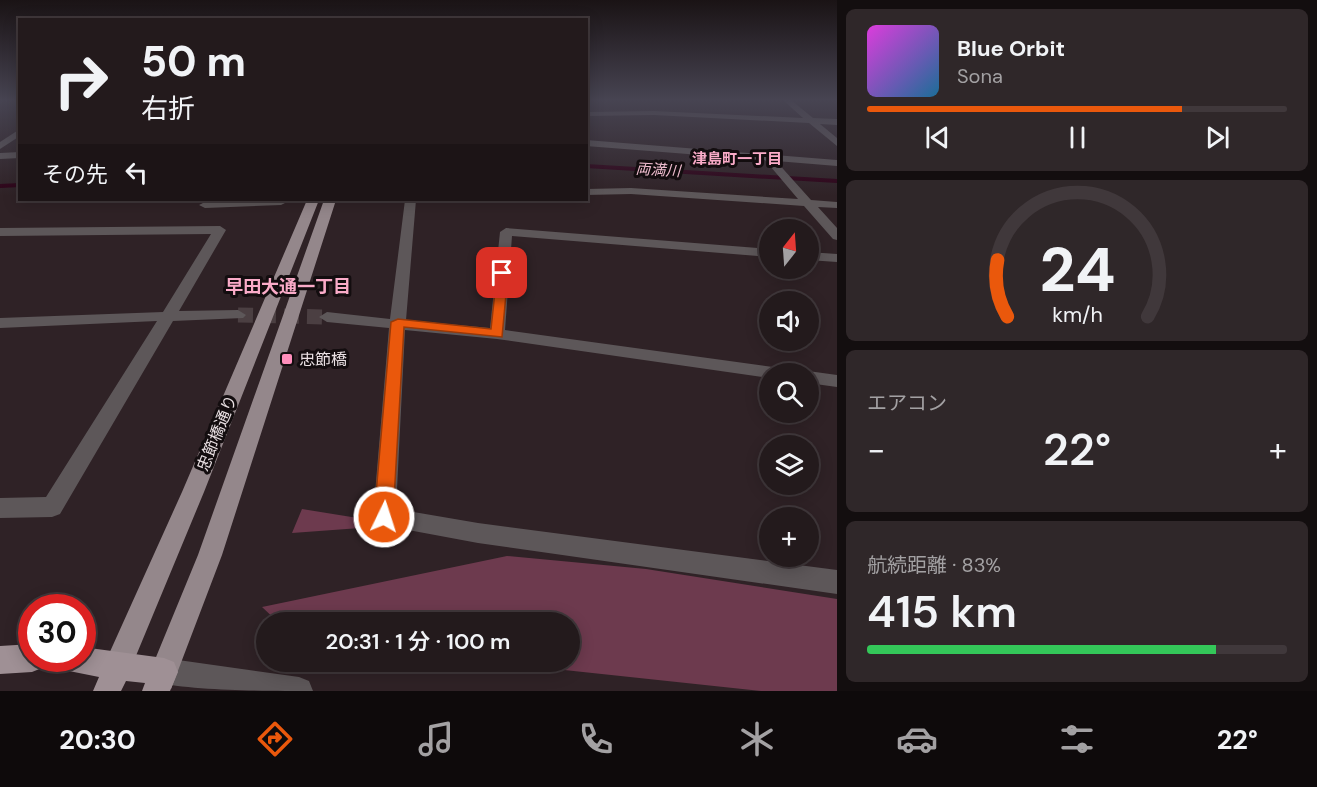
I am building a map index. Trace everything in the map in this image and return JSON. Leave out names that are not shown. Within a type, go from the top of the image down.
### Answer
[{"type":"highway","points":[[0,660],[18,659]]},
{"type":"highway","points":[[96,662],[118,665],[160,682]]},
{"type":"highway","points":[[107,691],[118,665]]},
{"type":"main road","name":"忠節橋通り","points":[[118,665],[193,492],[313,201]]},
{"type":"main road","name":"忠節橋通り","points":[[160,682],[210,555],[330,201]]},
{"type":"street","points":[[824,132],[837,143]]},
{"type":"street","points":[[0,147],[18,134]]},
{"type":"street","points":[[590,143],[837,163]]},
{"type":"street","points":[[0,156],[18,155]]},
{"type":"street","points":[[768,158],[837,236]]},
{"type":"street","points":[[588,192],[631,191],[837,205]]},
{"type":"street","points":[[410,201],[398,322],[384,517],[478,533],[837,582]]},
{"type":"street","points":[[196,230],[206,202],[281,202]]},
{"type":"street","points":[[0,232],[220,230],[52,507],[0,508]]},
{"type":"street","points":[[497,334],[506,232],[759,252]]},
{"type":"street","points":[[819,257],[837,258]]},
{"type":"street","points":[[0,323],[168,315],[238,315]]},
{"type":"street","points":[[327,317],[398,322],[497,334],[759,371]]},
{"type":"street","points":[[819,379],[837,381]]},
{"type":"street","points":[[160,682],[299,691]]},
{"type":"shaded area","points":[[302,509],[401,525],[292,533]]},
{"type":"shaded area","points":[[507,556],[646,569],[837,599],[837,691],[761,691],[580,672],[580,612],[267,612],[262,607]]},
{"type":"waterway","name":"両満川","points":[[588,166],[837,181]]},
{"type":"waterway","name":"両満川","points":[[0,186],[18,185]]},
{"type":"tunnel","points":[[238,315],[327,317]]},
{"type":"place","name":"忠節橋","points":[[287,359]]},
{"type":"district","name":"津島町一丁目","points":[[737,159]]},
{"type":"district","name":"早田大通一丁目","points":[[288,287]]},
{"type":"route","points":[[384,517],[398,322],[497,334],[502,273]]}]
